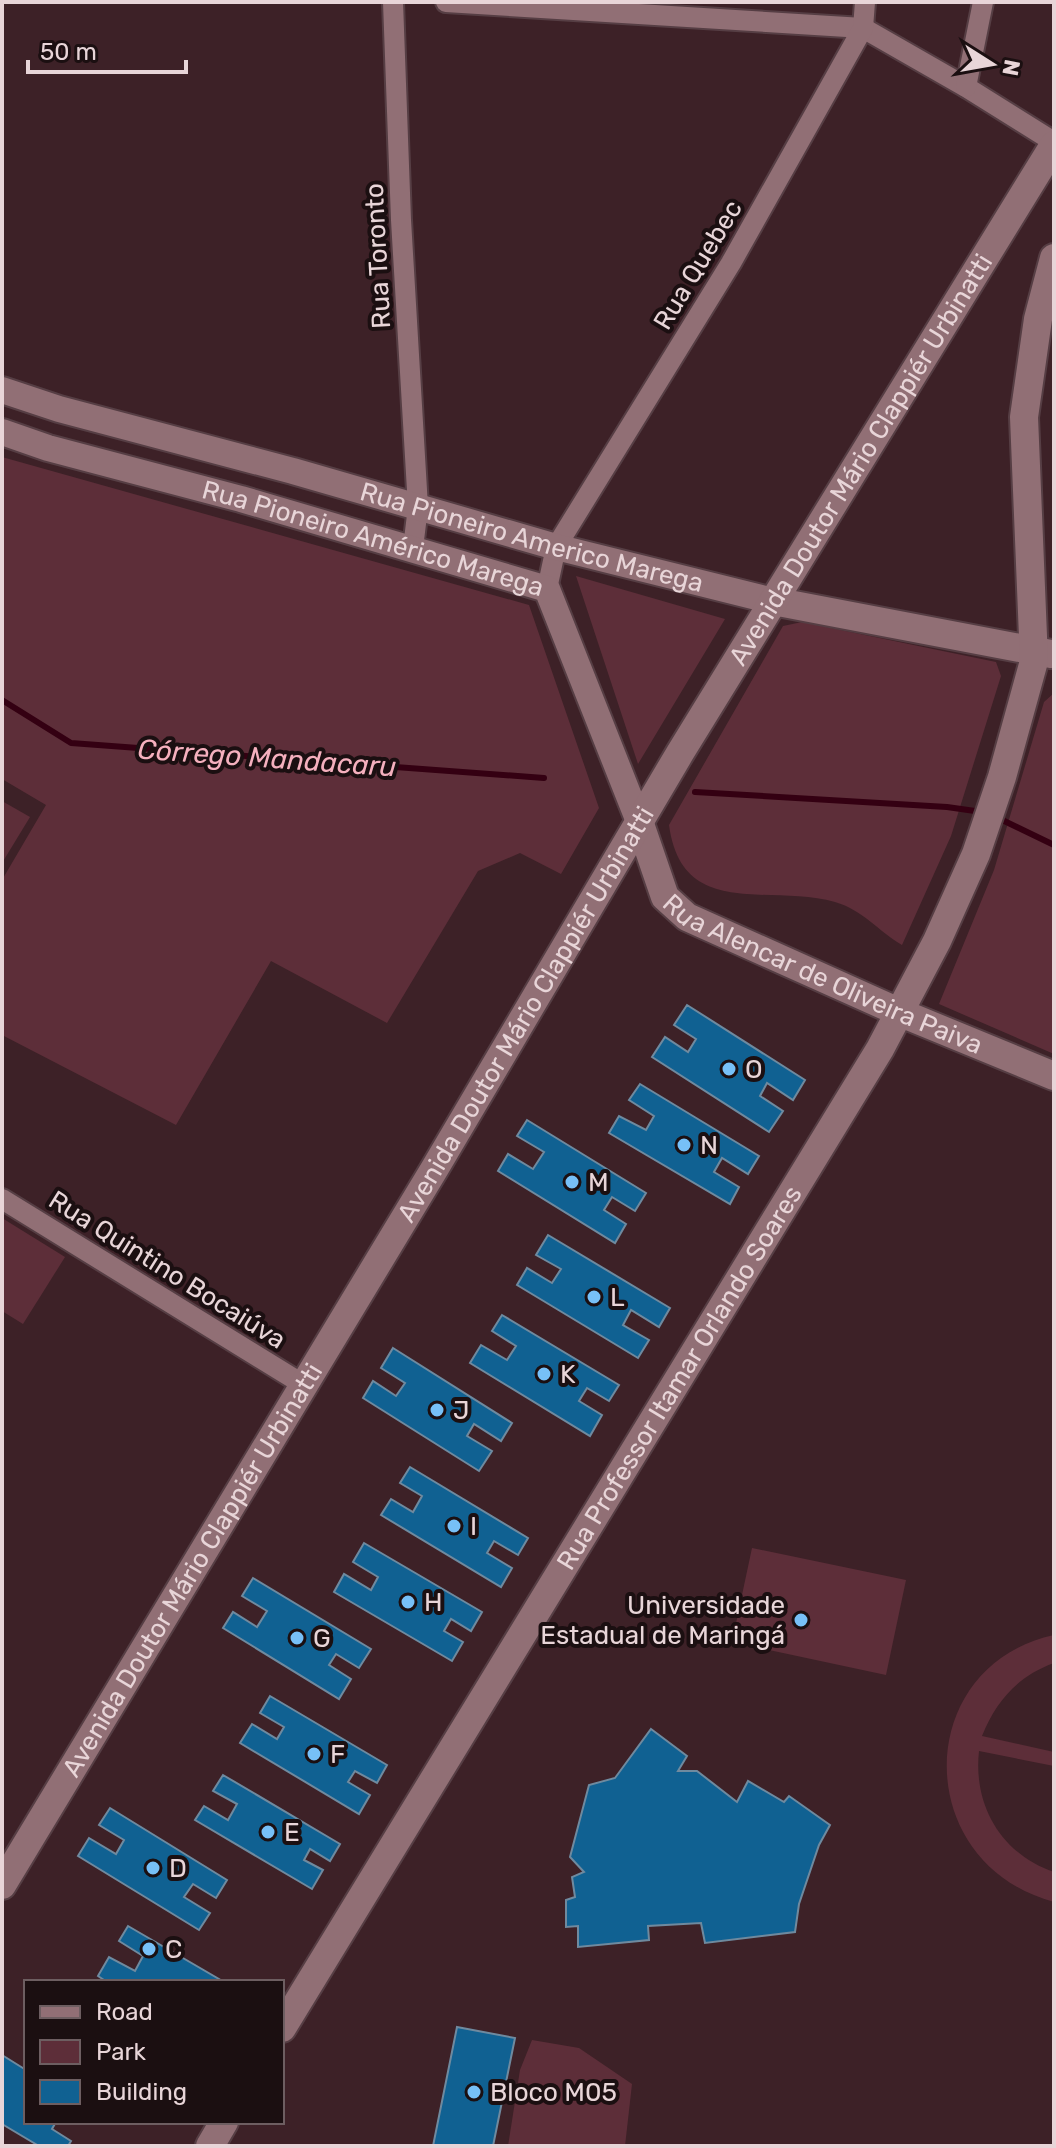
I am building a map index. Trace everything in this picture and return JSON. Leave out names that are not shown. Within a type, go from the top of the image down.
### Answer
[{"type":"main road","name":"Avenida Doutor Mário Clappiér Urbinatti","points":[[6,1869],[304,1385],[773,601],[1054,144]]},
{"type":"main road","points":[[1044,652],[1024,417],[1038,319],[1054,258]]},
{"type":"main road","points":[[773,601],[1044,652]]},
{"type":"main road","points":[[901,1013],[976,854],[1002,777],[1034,661],[1044,652]]},
{"type":"main road","name":"Rua Alencar de Oliveira Paiva","points":[[640,824],[665,897],[687,917],[901,1013],[1054,1076]]},
{"type":"main road","name":"Rua Professor Itamar Orlando Soares","points":[[284,2025],[901,1013]]},
{"type":"main road","points":[[210,2146],[223,2124]]},
{"type":"street","name":"Rua Toronto","points":[[393,2],[401,220],[418,507],[413,548]]},
{"type":"street","points":[[446,2],[863,28],[966,87],[1054,144]]},
{"type":"street","name":"Rua Quebec","points":[[547,589],[556,547],[731,263],[863,28],[865,2]]},
{"type":"street","points":[[966,87],[983,2]]},
{"type":"street","name":"Rua Pioneiro Américo Marega","points":[[2,390],[59,409],[293,471]]},
{"type":"street","name":"Rua Pioneiro Américo Marega","points":[[2,432],[48,448],[413,548],[547,589],[640,824]]},
{"type":"street","name":"Rua Pioneiro Americo Marega","points":[[293,471],[556,547],[773,601]]},
{"type":"street","name":"Rua Quintino Bocaiúva","points":[[2,1199],[304,1385]]},
{"type":"green space","points":[[2,457],[529,605],[599,808],[561,874],[520,853],[478,871],[387,1023],[271,961],[176,1125],[2,1035],[2,880],[46,805],[2,779]]},
{"type":"green space","points":[[576,576],[725,619],[638,764]]},
{"type":"green space","points":[[802,622],[996,662],[1001,676],[951,836],[902,945],[862,915],[835,902],[710,887],[691,875],[677,855],[669,825],[783,626]]},
{"type":"green space","points":[[1054,693],[1054,1054],[939,1004],[994,870],[1044,702]]},
{"type":"green space","points":[[2,801],[30,817],[2,863]]},
{"type":"green space","points":[[2,1218],[65,1257],[23,1324],[2,1311]]},
{"type":"green space","points":[[752,1548],[906,1580],[886,1675],[732,1642]]},
{"type":"green space","points":[[1054,1635],[1054,1663],[1030,1675],[1010,1691],[994,1712],[982,1736],[1054,1752],[1054,1766],[979,1751],[978,1771],[986,1808],[1005,1840],[1035,1864],[1054,1872],[1054,1902],[1007,1881],[973,1848],[953,1809],[947,1766],[954,1723],[974,1684],[1007,1654]]},
{"type":"green space","points":[[532,2040],[579,2048],[632,2084],[625,2146],[508,2146],[520,2070]]},
{"type":"building","name":"O","points":[[687,1005],[805,1080],[793,1100],[767,1083],[760,1096],[783,1111],[769,1132],[652,1057],[665,1037],[688,1052],[696,1039],[674,1025]]},
{"type":"building","name":"N","points":[[640,1084],[759,1156],[748,1174],[722,1158],[714,1172],[739,1187],[730,1204],[609,1133],[619,1116],[646,1130],[654,1116],[629,1100]]},
{"type":"building","name":"M","points":[[527,1120],[646,1193],[635,1211],[612,1197],[604,1210],[626,1224],[615,1243],[498,1171],[508,1154],[533,1169],[544,1152],[517,1136]]},
{"type":"building","name":"L","points":[[548,1235],[670,1308],[659,1327],[631,1310],[623,1325],[649,1340],[638,1358],[517,1285],[527,1268],[552,1283],[561,1269],[536,1255]]},
{"type":"building","name":"K","points":[[502,1315],[619,1385],[609,1401],[587,1388],[579,1401],[602,1415],[590,1436],[470,1363],[481,1345],[507,1360],[516,1346],[492,1331]]},
{"type":"building","name":"J","points":[[393,1348],[512,1423],[501,1441],[474,1424],[467,1436],[492,1451],[479,1471],[363,1398],[373,1381],[396,1396],[405,1383],[381,1368]]},
{"type":"building","name":"I","points":[[410,1467],[528,1538],[518,1555],[494,1541],[487,1553],[512,1568],[501,1587],[381,1515],[391,1499],[413,1512],[422,1496],[400,1483]]},
{"type":"building","name":"H","points":[[364,1543],[482,1612],[471,1631],[451,1619],[444,1631],[463,1642],[452,1661],[334,1592],[344,1574],[371,1590],[378,1577],[353,1562]]},
{"type":"building","name":"G","points":[[253,1578],[371,1649],[359,1668],[336,1654],[329,1665],[351,1679],[339,1699],[223,1628],[233,1612],[257,1627],[267,1611],[242,1596]]},
{"type":"building","name":"F","points":[[270,1696],[387,1765],[377,1783],[355,1771],[348,1782],[370,1795],[359,1814],[240,1743],[252,1724],[277,1739],[284,1727],[260,1713]]},
{"type":"building","points":[[651,1729],[687,1756],[678,1771],[697,1771],[737,1802],[748,1781],[784,1802],[789,1796],[830,1825],[819,1845],[799,1904],[795,1932],[705,1943],[701,1923],[648,1926],[649,1940],[578,1947],[578,1926],[566,1927],[566,1900],[575,1897],[572,1877],[584,1872],[570,1857],[589,1785],[615,1778]]},
{"type":"building","name":"E","points":[[223,1775],[340,1844],[330,1861],[310,1849],[304,1860],[323,1870],[312,1889],[195,1820],[204,1806],[228,1820],[237,1804],[213,1791]]},
{"type":"building","name":"D","points":[[110,1808],[227,1880],[216,1898],[193,1884],[184,1897],[210,1913],[199,1930],[78,1856],[89,1838],[116,1854],[124,1840],[99,1825]]},
{"type":"building","name":"C","points":[[128,1926],[221,1980],[104,1980],[98,1976],[109,1957],[135,1971],[143,1956],[119,1941]]},
{"type":"building","name":"Bloco M05","points":[[457,2027],[515,2038],[493,2146],[433,2146]]},
{"type":"building","points":[[2,2055],[24,2069],[24,2124],[55,2124],[52,2129],[71,2141],[68,2146],[39,2146],[2,2124]]},
{"type":"waterway","name":"Córrego Mandacaru","points":[[2,700],[71,743],[544,778]]},
{"type":"waterway","name":"Córrego Mandacaru","points":[[695,792],[947,807],[982,812]]},
{"type":"waterway","name":"Córrego Mandacaru","points":[[996,817],[1054,845]]},
{"type":"place","name":"O","points":[[729,1069]]},
{"type":"place","name":"N","points":[[684,1145]]},
{"type":"place","name":"M","points":[[572,1182]]},
{"type":"place","name":"L","points":[[594,1297]]},
{"type":"place","name":"K","points":[[544,1374]]},
{"type":"place","name":"J","points":[[437,1410]]},
{"type":"place","name":"I","points":[[454,1526]]},
{"type":"place","name":"H","points":[[408,1602]]},
{"type":"place","name":"Universidade Estadual de Maringá","points":[[801,1620]]},
{"type":"place","name":"G","points":[[297,1638]]},
{"type":"place","name":"F","points":[[314,1754]]},
{"type":"place","name":"E","points":[[268,1832]]},
{"type":"place","name":"D","points":[[153,1868]]},
{"type":"place","name":"C","points":[[149,1949]]},
{"type":"place","name":"Bloco M05","points":[[474,2092]]}]
